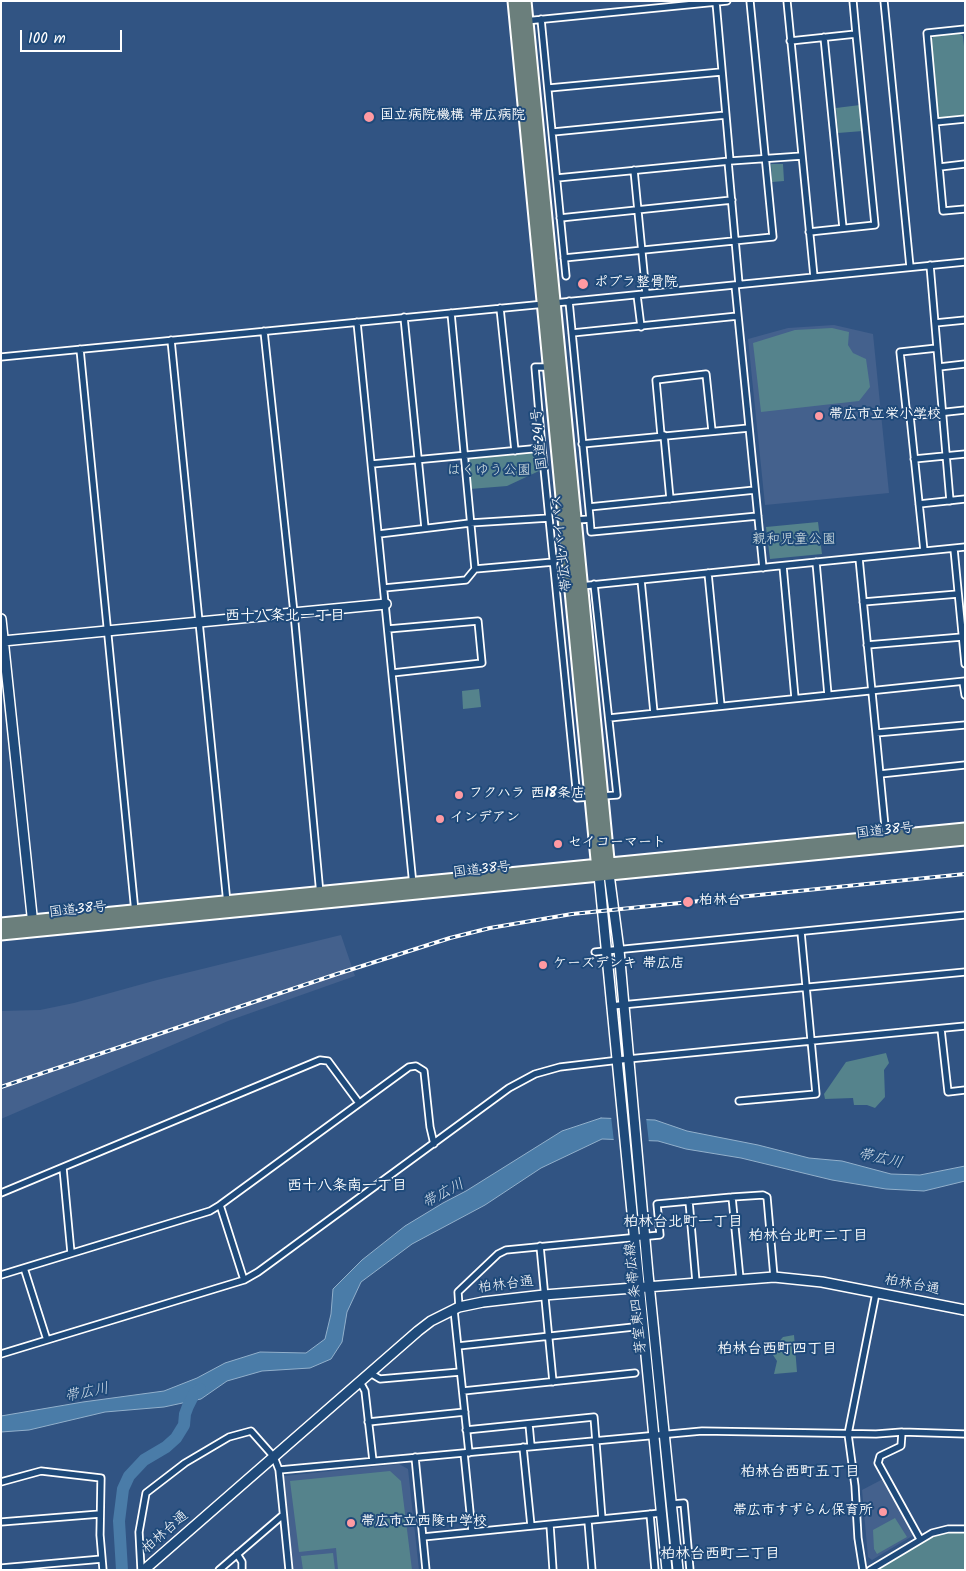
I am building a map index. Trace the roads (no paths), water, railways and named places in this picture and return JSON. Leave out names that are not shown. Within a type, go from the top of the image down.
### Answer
[{"type":"highway","name":"国道241号","points":[[514,1],[521,21],[549,303],[549,367],[577,586],[604,869]]},
{"type":"highway","name":"帯広北バイパス","points":[[525,1],[521,21],[548,243],[549,303],[576,520],[577,586]]},
{"type":"highway","name":"国道38号","points":[[887,842],[965,829]]},
{"type":"highway","name":"国道38号","points":[[1,934],[33,926],[135,915],[887,842],[965,839]]},
{"type":"highway","name":"国道38号","points":[[1,924],[33,926]]},
{"type":"street","points":[[521,21],[727,1]]},
{"type":"street","points":[[564,258],[773,237],[750,1]]},
{"type":"street","points":[[787,1],[814,277]]},
{"type":"street","points":[[809,232],[876,225],[852,1]]},
{"type":"street","points":[[884,1],[910,267]]},
{"type":"street","points":[[716,2],[735,241],[738,316],[763,568]]},
{"type":"street","points":[[542,19],[566,276]]},
{"type":"street","points":[[965,29],[926,33],[943,211],[965,209]]},
{"type":"street","points":[[790,41],[856,34]]},
{"type":"street","points":[[824,37],[843,228]]},
{"type":"street","points":[[549,88],[721,72]]},
{"type":"street","points":[[553,132],[726,115]]},
{"type":"street","points":[[935,122],[965,119]]},
{"type":"street","points":[[556,178],[729,161],[802,156]]},
{"type":"street","points":[[940,167],[965,164]]},
{"type":"street","points":[[634,170],[646,294]]},
{"type":"street","points":[[560,218],[732,200]]},
{"type":"street","points":[[548,243],[563,241]]},
{"type":"street","points":[[1,357],[965,262]]},
{"type":"street","points":[[930,265],[950,501]]},
{"type":"street","points":[[637,295],[641,327]]},
{"type":"street","points":[[569,301],[591,532],[758,516]]},
{"type":"street","points":[[500,308],[515,451]]},
{"type":"street","points":[[451,313],[470,523],[476,569]]},
{"type":"street","points":[[572,333],[738,316]]},
{"type":"street","points":[[404,317],[424,528]]},
{"type":"street","points":[[935,323],[965,320]]},
{"type":"street","points":[[357,322],[413,888]]},
{"type":"street","points":[[264,331],[294,613],[320,897]]},
{"type":"street","points":[[172,340],[227,906]]},
{"type":"street","points":[[924,551],[910,416],[906,408],[900,352],[937,348]]},
{"type":"street","points":[[80,349],[135,915]]},
{"type":"street","points":[[939,367],[965,364]]},
{"type":"street","points":[[549,367],[535,368],[577,798],[617,795],[594,584]]},
{"type":"street","points":[[670,498],[656,380],[706,374],[712,431]]},
{"type":"street","points":[[910,416],[965,410]]},
{"type":"street","points":[[582,444],[749,428]]},
{"type":"street","points":[[372,464],[542,448]]},
{"type":"street","points":[[914,459],[965,454]]},
{"type":"street","points":[[588,507],[756,490]]},
{"type":"street","points":[[919,504],[965,499]]},
{"type":"street","points":[[379,534],[470,523],[549,518]]},
{"type":"street","points":[[576,520],[590,519]]},
{"type":"street","points":[[557,588],[965,548]]},
{"type":"street","points":[[954,549],[958,594],[962,612],[965,664]]},
{"type":"street","points":[[859,558],[887,842]]},
{"type":"street","points":[[384,588],[466,580],[476,569],[554,562]]},
{"type":"street","points":[[816,562],[828,695]]},
{"type":"street","points":[[782,566],[796,698]]},
{"type":"street","points":[[708,573],[721,706]]},
{"type":"street","points":[[641,580],[654,714]]},
{"type":"street","points":[[863,602],[958,594]]},
{"type":"street","points":[[3,646],[107,630],[386,604]]},
{"type":"street","points":[[388,629],[478,621],[482,663],[392,673]]},
{"type":"street","points":[[2,625],[33,926]]},
{"type":"street","points":[[867,645],[962,637]]},
{"type":"street","points":[[610,718],[964,682],[965,695]]},
{"type":"street","points":[[876,733],[965,725]]},
{"type":"street","points":[[880,774],[965,765]]},
{"type":"street","name":"芽室東四条帯広線","points":[[604,869],[619,950],[644,1236],[678,1570]]},
{"type":"street","name":"芽室東四条帯広線","points":[[604,869],[606,951],[666,1570]]},
{"type":"street","points":[[595,952],[965,916]]},
{"type":"street","points":[[739,1101],[816,1094],[801,932]]},
{"type":"street","points":[[611,1006],[965,972]]},
{"type":"street","points":[[1,1354],[244,1280],[258,1272],[509,1088],[536,1074],[560,1068],[617,1060],[965,1026]]},
{"type":"street","points":[[941,1029],[948,1092],[965,1090]]},
{"type":"street","points":[[1,1193],[320,1060],[328,1061],[359,1103]]},
{"type":"street","points":[[1,1275],[210,1211],[409,1067],[421,1067],[424,1070],[430,1127],[434,1144]]},
{"type":"street","points":[[63,1168],[71,1253]]},
{"type":"street","points":[[472,1532],[465,1412],[460,1372],[456,1308],[458,1292],[498,1254],[506,1250],[660,1234],[657,1204],[763,1195],[767,1197],[774,1277]]},
{"type":"street","points":[[732,1197],[740,1279]]},
{"type":"street","points":[[689,1201],[696,1282]]},
{"type":"street","points":[[220,1205],[244,1280]]},
{"type":"street","points":[[540,1246],[553,1382]]},
{"type":"street","points":[[24,1268],[47,1340]]},
{"type":"street","name":"柏林台通","points":[[142,1570],[431,1321],[456,1308],[483,1302],[544,1296],[774,1277],[822,1282],[965,1310]]},
{"type":"street","points":[[862,1570],[855,1486],[848,1434],[876,1293]]},
{"type":"street","points":[[458,1346],[643,1326]]},
{"type":"street","points":[[370,1373],[380,1379],[460,1372]]},
{"type":"street","points":[[463,1391],[635,1372]]},
{"type":"street","points":[[360,1382],[365,1391],[373,1461]]},
{"type":"street","points":[[368,1422],[465,1412]]},
{"type":"street","points":[[466,1430],[594,1417],[602,1520]]},
{"type":"street","points":[[529,1424],[531,1446]]},
{"type":"street","points":[[142,1570],[139,1532],[146,1493],[185,1463],[229,1436],[251,1431],[274,1457],[279,1470],[289,1570]]},
{"type":"street","points":[[279,1470],[702,1431],[965,1434]]},
{"type":"street","points":[[902,1432],[901,1446],[880,1456],[878,1463],[920,1539]]},
{"type":"street","points":[[523,1447],[530,1526]]},
{"type":"street","points":[[415,1457],[426,1570]]},
{"type":"street","points":[[1,1482],[42,1471],[101,1478],[100,1514],[103,1570]]},
{"type":"street","points":[[672,1504],[684,1503],[690,1570]]},
{"type":"street","points":[[423,1537],[661,1513]]},
{"type":"street","points":[[1,1522],[100,1514]]},
{"type":"street","points":[[650,1514],[656,1570]]},
{"type":"street","points":[[220,1570],[283,1515]]},
{"type":"street","points":[[588,1521],[592,1570]]},
{"type":"street","points":[[550,1525],[554,1570]]},
{"type":"street","points":[[870,1570],[932,1533],[965,1529]]},
{"type":"street","points":[[237,1554],[242,1562],[242,1570]]},
{"type":"street","points":[[1,1568],[102,1559]]},
{"type":"waterway","points":[[122,1570],[119,1521],[123,1489],[129,1476],[144,1460],[166,1447],[176,1438],[184,1425],[188,1406],[194,1394],[200,1389]]},
{"type":"railway","points":[[1,1087],[337,974],[450,938],[490,928],[572,914],[965,874]]},
{"type":"place","name":"国立病院機構 帯広病院","points":[[369,117]]},
{"type":"place","name":"ポプラ整骨院","points":[[583,284]]},
{"type":"place","name":"帯広市立栄小学校","points":[[819,416]]},
{"type":"place","name":"フクハラ 西18条店","points":[[459,795]]},
{"type":"place","name":"インデアン","points":[[440,819]]},
{"type":"place","name":"セイコーマート","points":[[558,844]]},
{"type":"place","name":"柏林台","points":[[688,902]]},
{"type":"place","name":"ケーズデンキ 帯広店","points":[[543,965]]},
{"type":"place","name":"帯広市すずらん保育所","points":[[883,1512]]},
{"type":"place","name":"帯広市立西陵中学校","points":[[351,1523]]},
{"type":"district","name":"西十八条北一丁目","points":[[285,617]]},
{"type":"district","name":"西十八条南一丁目","points":[[347,1187]]},
{"type":"district","name":"柏林台北町一丁目","points":[[683,1223]]},
{"type":"district","name":"柏林台北町二丁目","points":[[808,1237]]},
{"type":"district","name":"柏林台西町四丁目","points":[[777,1350]]},
{"type":"district","name":"柏林台西町五丁目","points":[[800,1473]]},
{"type":"district","name":"柏林台西町二丁目","points":[[720,1555]]},
{"type":"park label","name":"はくゆう公園","points":[[489,472]]},
{"type":"park label","name":"親和児童公園","points":[[794,541]]},
{"type":"water label","name":"帯広川","points":[[880,1160]]},
{"type":"water label","name":"帯広川","points":[[444,1195]]},
{"type":"water label","name":"帯広川","points":[[87,1394]]}]
